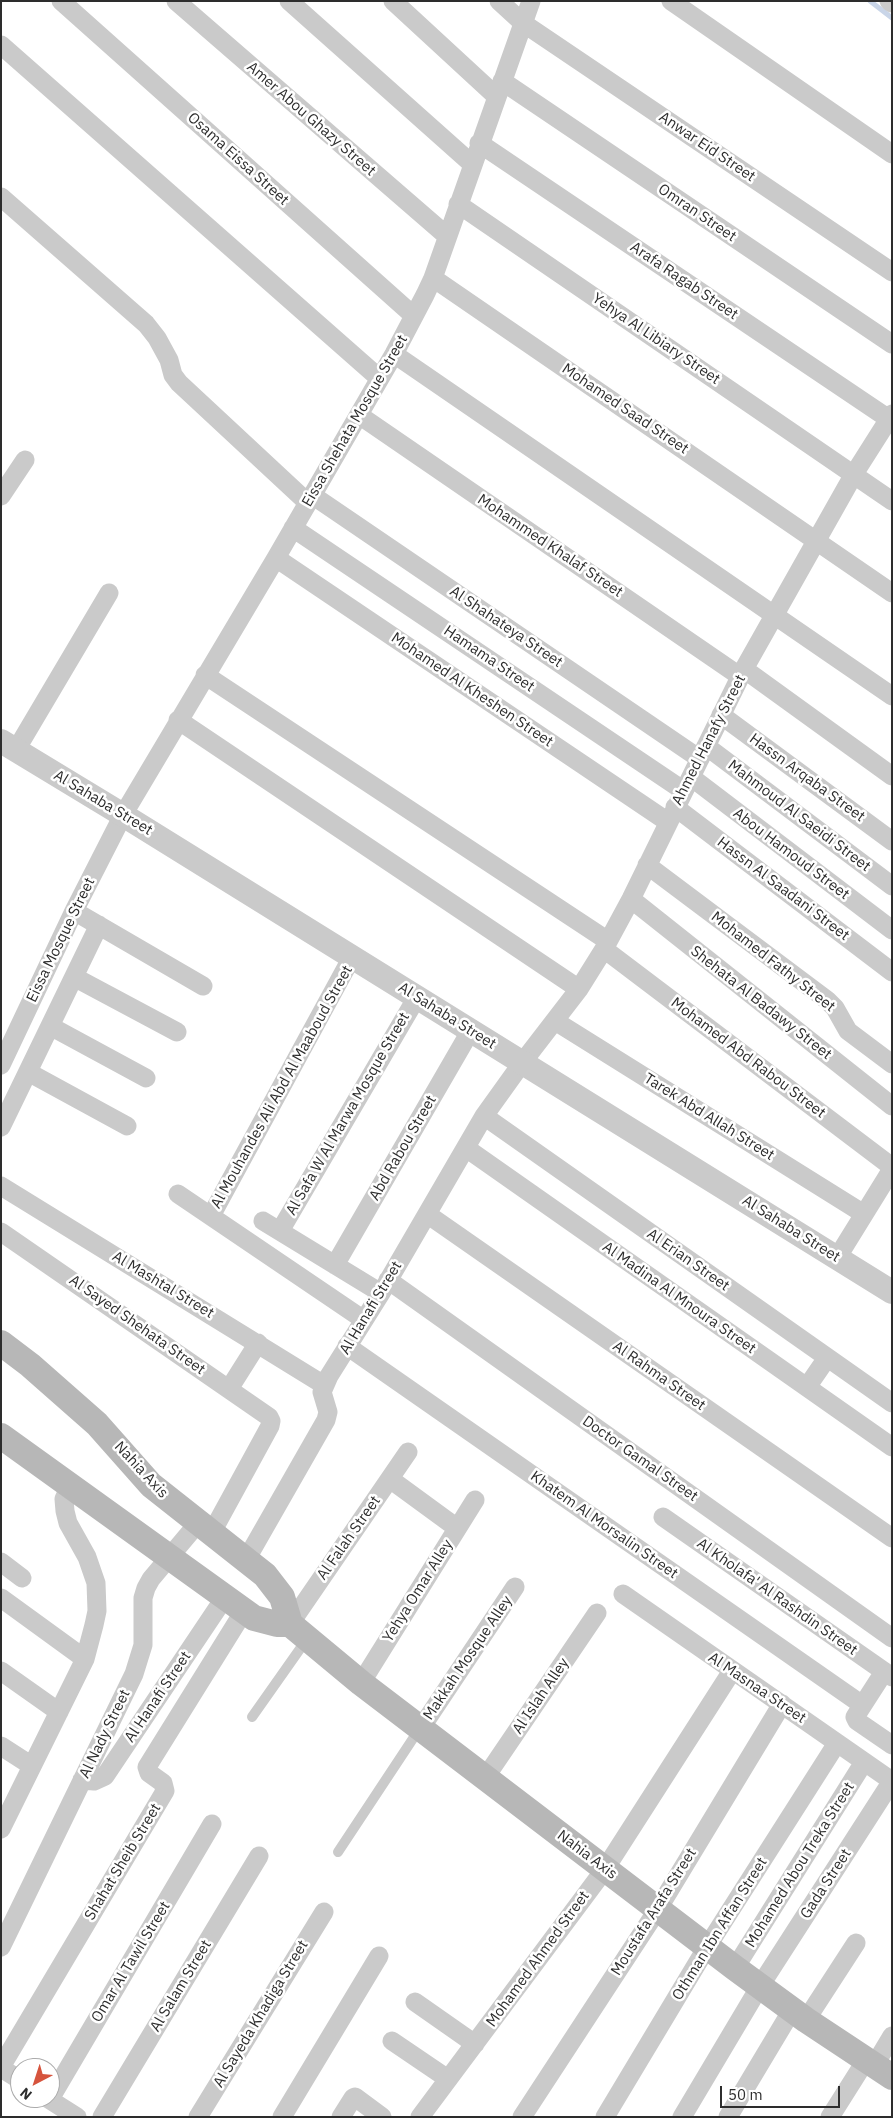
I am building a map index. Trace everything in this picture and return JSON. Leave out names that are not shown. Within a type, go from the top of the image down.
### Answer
[{"type":"main road","name":"Nahia Axis","points":[[1,1343],[30,1365],[97,1424],[151,1485],[204,1529],[265,1575],[274,1586],[299,1631],[361,1683],[735,1968],[799,2015],[877,2068]]},
{"type":"main road","points":[[1,1436],[234,1604],[265,1622],[299,1631]]},
{"type":"street","name":"Osama Eissa Street","points":[[61,1],[414,316]]},
{"type":"street","name":"Amer Abou Ghazy Street","points":[[176,1],[447,236]]},
{"type":"street","points":[[289,1],[472,164]]},
{"type":"street","name":"Omran Street","points":[[393,1],[499,89],[892,344]]},
{"type":"street","name":"Anwar Eid Street","points":[[498,1],[523,23],[892,272]]},
{"type":"street","name":"Eissa Shehata Mosque Street","points":[[123,815],[276,558],[414,316],[433,278],[479,143],[531,1]]},
{"type":"street","points":[[670,1],[892,154]]},
{"type":"street","points":[[1,45],[379,378]]},
{"type":"street","name":"Arafa Ragab Street","points":[[479,143],[890,417]]},
{"type":"street","name":"Al Shahateya Street","points":[[1,197],[146,324],[158,338],[179,384],[310,499],[703,753]]},
{"type":"street","name":"Yehya Al Libiary Street","points":[[458,204],[892,501]]},
{"type":"street","name":"Mohamed Saad Street","points":[[433,278],[892,593]]},
{"type":"street","points":[[394,354],[892,696]]},
{"type":"street","name":"Mohammed Khalaf Street","points":[[359,415],[892,776]]},
{"type":"street","name":"Ahmed Hanafy Street","points":[[522,1063],[579,989],[606,945],[631,899],[742,673],[854,474],[890,417]]},
{"type":"street","points":[[1,496],[25,460]]},
{"type":"street","name":"Hamama Street","points":[[293,528],[679,799]]},
{"type":"street","name":"Mohamed Al Kheshen Street","points":[[276,558],[679,799]]},
{"type":"street","points":[[9,746],[109,593]]},
{"type":"street","name":"Mohamed Abd Rabou Street","points":[[205,675],[606,945],[892,1168]]},
{"type":"street","name":"Hassn Arqaba Street","points":[[721,716],[892,841]]},
{"type":"street","points":[[178,720],[579,989]]},
{"type":"street","name":"Al Sahaba Street","points":[[9,746],[892,1292]]},
{"type":"street","name":"Mahmoud Al Saeidi Street","points":[[703,753],[892,886]]},
{"type":"street","name":"Abou Hamoud Street","points":[[679,799],[892,930]]},
{"type":"street","name":"Hassn Al Saadani Street","points":[[679,799],[892,972]]},
{"type":"street","name":"Eissa Mosque Street","points":[[1,1065],[74,910],[123,815]]},
{"type":"street","name":"Mohamed Fathy Street","points":[[647,865],[827,1000],[835,1008],[844,1025],[853,1036],[892,1064]]},
{"type":"street","name":"Shehata Al Badawy Street","points":[[631,899],[892,1106]]},
{"type":"street","points":[[74,910],[203,986]]},
{"type":"street","points":[[1,1127],[99,925]]},
{"type":"street","name":"Al Mouhandes Ali Abd Al Maaboud Street","points":[[211,1216],[352,957]]},
{"type":"street","points":[[74,977],[177,1032]]},
{"type":"street","name":"Al Safa W Al Marwa Mosque Street","points":[[280,1231],[417,997]]},
{"type":"street","name":"Tarek Abd Allah Street","points":[[555,1021],[864,1214]]},
{"type":"street","points":[[50,1026],[146,1078]]},
{"type":"street","name":"Abd Rabou Street","points":[[335,1265],[471,1030]]},
{"type":"street","name":"Al Hanafi Street","points":[[324,1385],[385,1287],[484,1116],[522,1063]]},
{"type":"street","points":[[28,1072],[126,1126]]},
{"type":"street","name":"Al Erian Street","points":[[484,1116],[892,1403]]},
{"type":"street","name":"Al Madina Al Mnoura Street","points":[[466,1148],[892,1448]]},
{"type":"street","points":[[837,1258],[892,1168]]},
{"type":"street","name":"Al Mashtal Street","points":[[1,1186],[324,1385]]},
{"type":"street","points":[[178,1194],[364,1320]]},
{"type":"street","name":"Al Rahma Street","points":[[427,1214],[892,1538]]},
{"type":"street","name":"Doctor Gamal Street","points":[[263,1221],[335,1265],[385,1287],[892,1638]]},
{"type":"street","name":"Al Sayed Shehata Street","points":[[1,1232],[268,1415],[271,1421]]},
{"type":"street","points":[[229,1388],[258,1343]]},
{"type":"street","name":"Khatem Al Morsalin Street","points":[[347,1346],[861,1704]]},
{"type":"street","points":[[807,1387],[827,1358]]},
{"type":"street","points":[[246,1560],[326,1420],[328,1412],[322,1392],[324,1385]]},
{"type":"street","name":"Al Nady Street","points":[[1,1947],[139,1660],[143,1644],[143,1598],[146,1588],[169,1557],[204,1529],[271,1421]]},
{"type":"street","name":"Al Falah Street","points":[[299,1631],[408,1452]]},
{"type":"street","points":[[390,1479],[457,1528]]},
{"type":"street","points":[[1,1829],[6,1805],[32,1766],[85,1659],[97,1611],[97,1597],[92,1570],[68,1523],[64,1499],[70,1486]]},
{"type":"street","name":"Yehya Omar Alley","points":[[361,1683],[475,1500]]},
{"type":"street","name":"Al Kholafa' Al Rashdin Street","points":[[663,1517],[888,1675]]},
{"type":"street","points":[[1,1562],[22,1578]]},
{"type":"street","name":"Makkah Mosque Alley","points":[[420,1728],[516,1587]]},
{"type":"street","name":"Al Masnaa Street","points":[[623,1594],[892,1781]]},
{"type":"street","points":[[1,1598],[85,1659]]},
{"type":"street","name":"Al Hanafi Street","points":[[82,1780],[94,1781],[105,1776],[234,1604]]},
{"type":"street","name":"Shahat Sheib Street","points":[[1,2068],[165,1791],[165,1785],[149,1774],[147,1767],[234,1604]]},
{"type":"street","name":"Al Islah Alley","points":[[485,1778],[597,1613]]},
{"type":"street","points":[[1,1671],[59,1712]]},
{"type":"street","name":"Mohamed Ahmed Street","points":[[420,2117],[605,1869],[732,1671]]},
{"type":"street","points":[[888,1675],[861,1704],[855,1715],[856,1720],[892,1745]]},
{"type":"street","name":"Moustafa Arafa Street","points":[[522,2117],[658,1909],[782,1704]]},
{"type":"street","name":"Othman Ibn Affan Street","points":[[605,2117],[708,1947],[837,1743]]},
{"type":"street","points":[[1,1746],[32,1766]]},
{"type":"street","name":"Mohamed Abou Treka Street","points":[[735,1968],[864,1762]]},
{"type":"street","name":"Gada Street","points":[[682,2117],[760,1986],[892,1781]]},
{"type":"street","name":"Omar Al Tawil Street","points":[[60,2080],[212,1824]]},
{"type":"street","name":"Al Salam Street","points":[[102,2117],[260,1856]]},
{"type":"street","name":"Al Sayeda Khadiga Street","points":[[198,2117],[324,1912]]},
{"type":"street","points":[[728,2117],[799,2015],[856,1943]]},
{"type":"street","points":[[282,2117],[379,1956]]},
{"type":"street","points":[[414,2002],[475,2044]]},
{"type":"street","points":[[830,2117],[877,2068],[892,2036]]},
{"type":"street","points":[[392,2041],[448,2079]]},
{"type":"street","points":[[341,2117],[353,2098],[356,2098],[382,2117]]},
{"type":"street","points":[[60,2106],[77,2117]]},
{"type":"lane","points":[[252,1717],[299,1631]]},
{"type":"lane","points":[[338,1852],[420,1728]]},
{"type":"waterway","points":[[870,1],[892,18]]}]
